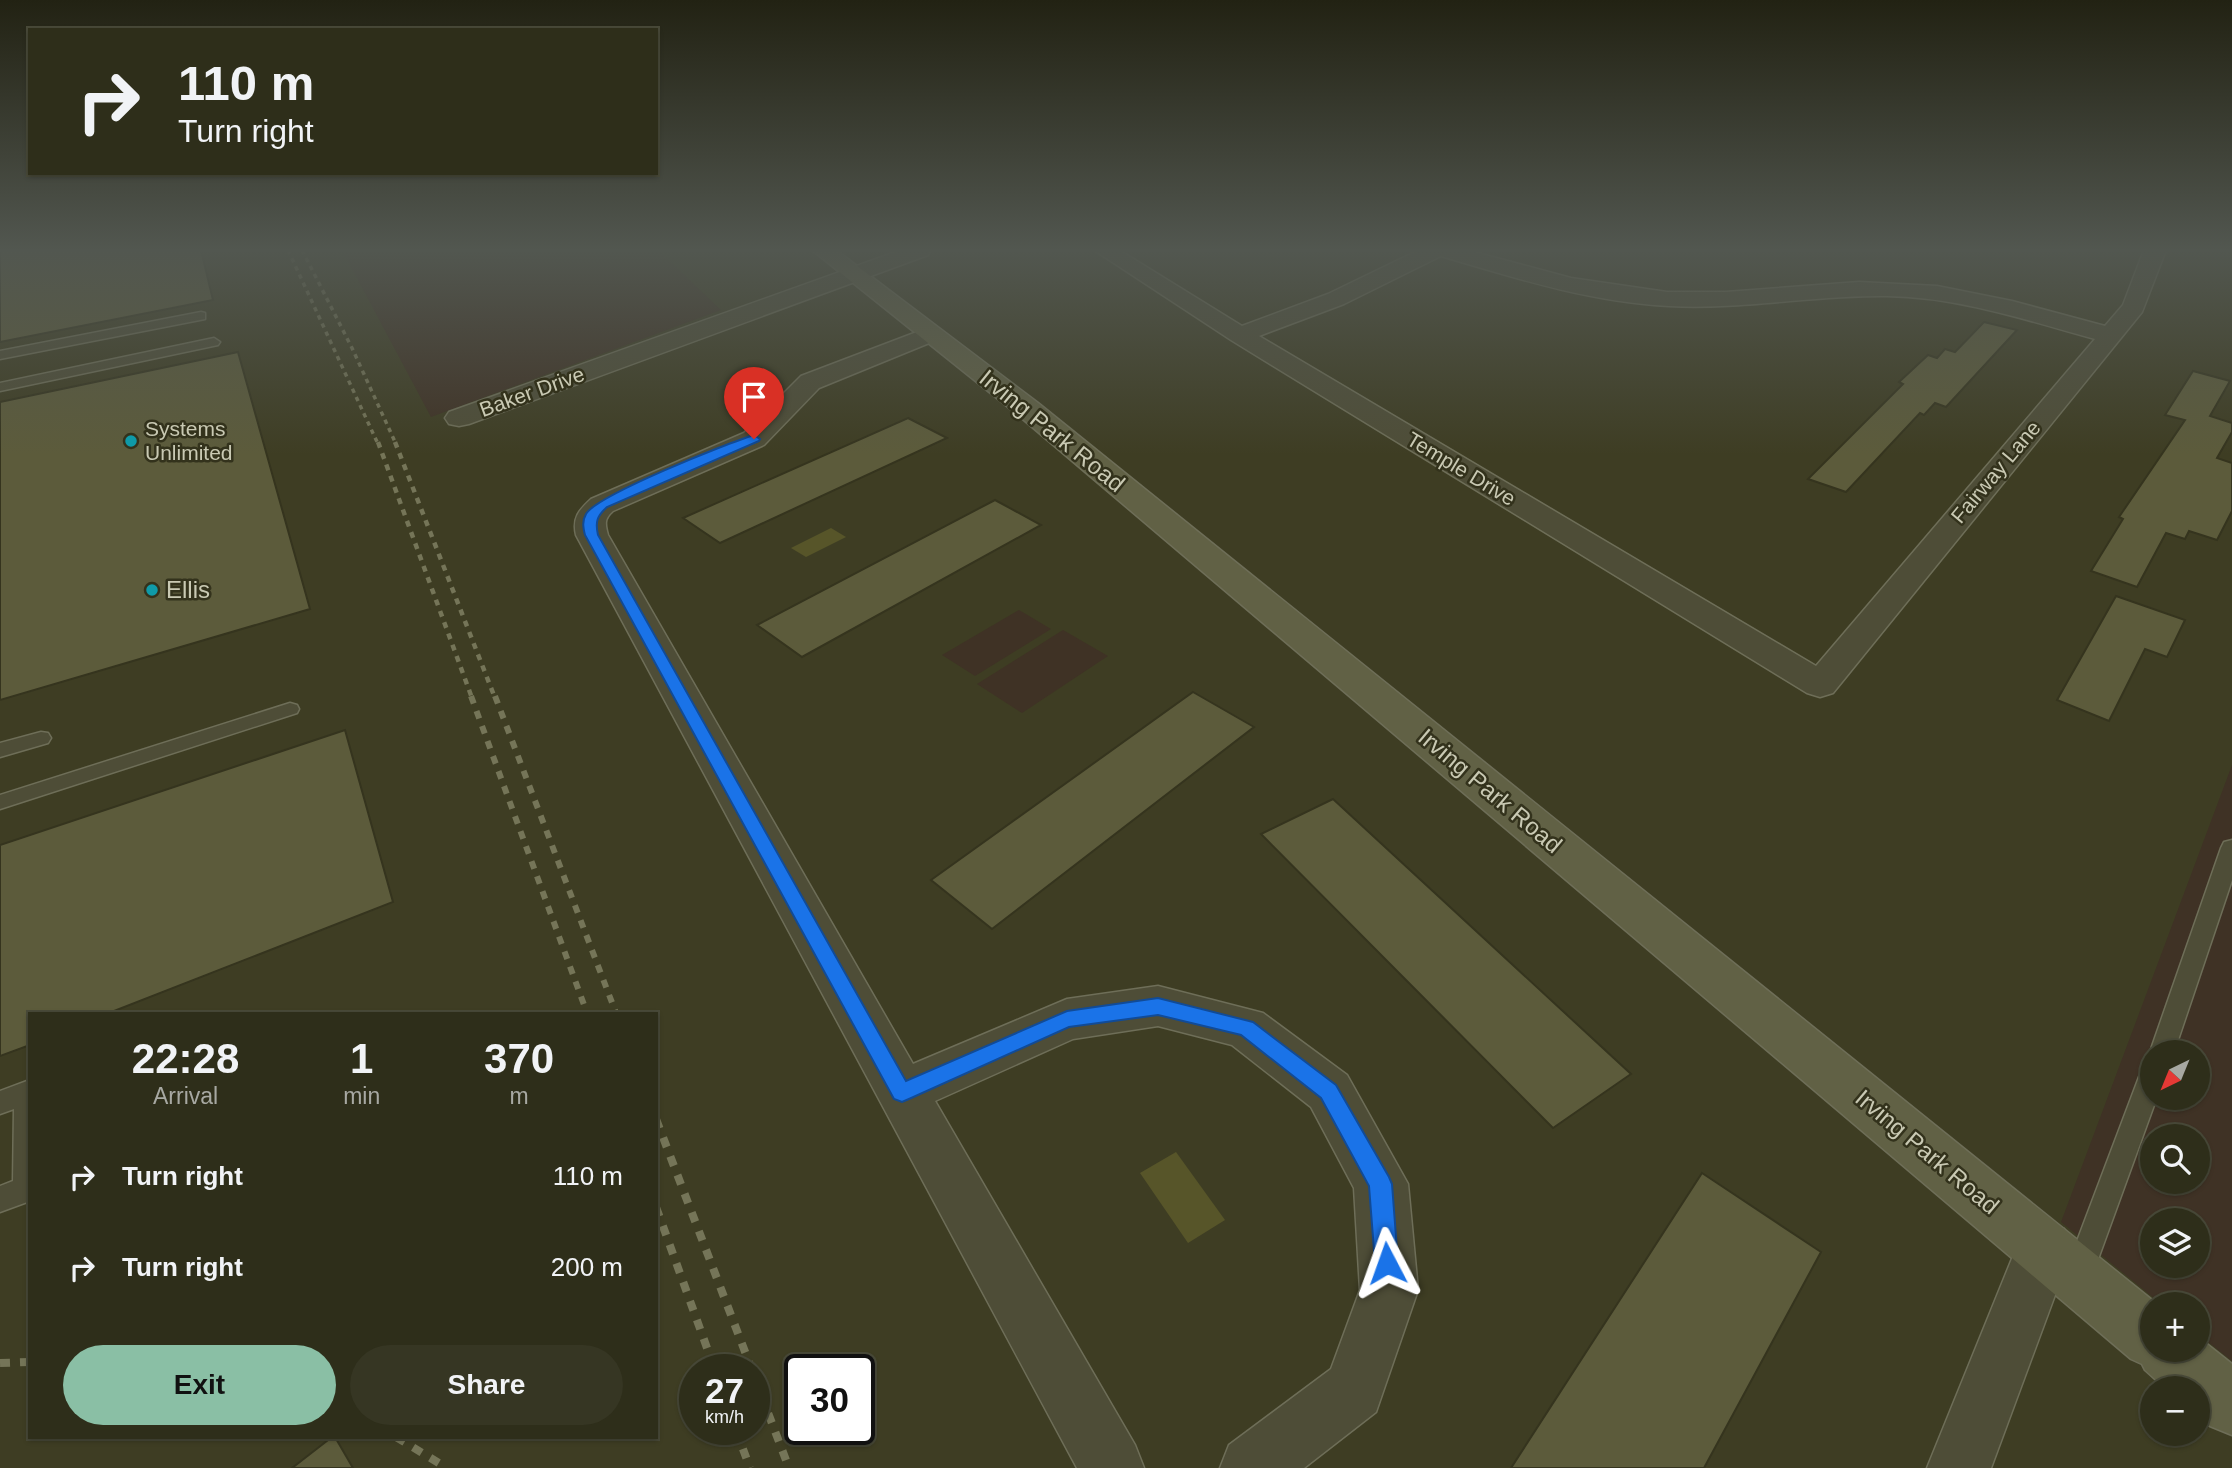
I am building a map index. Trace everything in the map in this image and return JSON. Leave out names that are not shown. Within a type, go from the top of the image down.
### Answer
[{"type":"main road","name":"Irving Park Road","points":[[911,319],[1028,409],[2140,1328]]},
{"type":"main road","points":[[2182,1362],[2232,1404]]},
{"type":"street","name":"Baker Drive","points":[[459,418],[731,319]]},
{"type":"street","name":"Temple Drive","points":[[1214,319],[1820,685]]},
{"type":"street","points":[[1240,335],[1284,319]]},
{"type":"street","points":[[2046,319],[2109,335]]},
{"type":"street","name":"Fairway Lane","points":[[1820,685],[2124,319]]},
{"type":"street","points":[[930,334],[810,382],[754,439],[618,496],[592,514],[589,524],[592,535],[1112,1468]]},
{"type":"street","points":[[902,1093],[1067,1019],[1158,1006],[1246,1028],[1329,1091],[1381,1184],[1389,1290],[1354,1390],[1252,1468]]},
{"type":"street","points":[[1959,1468],[2061,1262]]},
{"type":"lane","points":[[0,355],[188,319]]},
{"type":"lane","points":[[0,387],[214,342]]},
{"type":"lane","points":[[0,802],[289,709]]},
{"type":"lane","points":[[0,750],[41,738]]},
{"type":"lane","points":[[2166,1040],[2232,848]]},
{"type":"lane","points":[[0,1102],[27,1092],[28,1188],[0,1199]]},
{"type":"lane","points":[[2061,1262],[2140,1101]]},
{"type":"shaded area","points":[[379,319],[698,319],[431,417]]},
{"type":"shaded area","points":[[831,528],[846,537],[806,557],[791,548]]},
{"type":"shaded area","points":[[1019,610],[1051,629],[975,676],[942,655]]},
{"type":"shaded area","points":[[1063,630],[1108,656],[1022,713],[977,684]]},
{"type":"shaded area","points":[[2232,765],[2232,1361],[2210,1344],[2210,1292],[2146,1292],[2061,1222]]},
{"type":"shaded area","points":[[1176,1152],[1225,1220],[1188,1243],[1140,1173]]},
{"type":"building","points":[[0,319],[119,319],[0,342]]},
{"type":"building","points":[[1984,322],[2017,330],[1946,407],[1935,403],[1924,415],[1920,413],[1846,492],[1808,479],[1903,384],[1899,382],[1928,355],[1937,358],[1945,349],[1955,352]]},
{"type":"building","points":[[238,352],[310,609],[0,700],[0,402]]},
{"type":"building","points":[[2193,371],[2230,381],[2210,416],[2232,423],[2232,432],[2217,458],[2232,463],[2232,511],[2217,540],[2189,531],[2185,539],[2166,533],[2137,587],[2091,571],[2123,519],[2119,517],[2185,420],[2165,415]]},
{"type":"building","points":[[908,418],[947,438],[720,543],[683,518]]},
{"type":"building","points":[[995,500],[1041,525],[802,657],[757,625]]},
{"type":"building","points":[[2116,596],[2185,620],[2167,657],[2145,649],[2109,721],[2057,700]]},
{"type":"building","points":[[1193,692],[1254,727],[992,929],[931,880]]},
{"type":"building","points":[[345,730],[393,902],[112,1012],[28,1012],[28,1046],[0,1056],[0,845]]},
{"type":"building","points":[[1333,799],[1631,1074],[1553,1128],[1261,834]]},
{"type":"building","points":[[1702,1173],[1821,1252],[1704,1468],[1511,1468]]},
{"type":"building","points":[[329,1439],[336,1439],[353,1468],[292,1468]]},
{"type":"railway","points":[[320,319],[378,444]]},
{"type":"railway","points":[[337,319],[396,444]]},
{"type":"railway","points":[[378,442],[472,698]]},
{"type":"railway","points":[[395,442],[495,698]]},
{"type":"railway","points":[[471,696],[587,1012]]},
{"type":"railway","points":[[495,696],[616,1012]]},
{"type":"railway","points":[[658,1124],[746,1354]]},
{"type":"railway","points":[[658,1213],[709,1354]]},
{"type":"railway","points":[[0,1363],[28,1362]]},
{"type":"railway","points":[[770,1418],[789,1468]]},
{"type":"railway","points":[[399,1439],[447,1468]]},
{"type":"railway","points":[[742,1445],[750,1468]]},
{"type":"place","name":"Systems Unlimited","points":[[131,441]]},
{"type":"place","name":"Ellis","points":[[152,590]]},
{"type":"route","points":[[754,439],[618,496],[592,514],[589,524],[592,535],[902,1093],[1067,1019],[1158,1006],[1246,1028],[1329,1091],[1381,1184],[1387,1263]]}]
